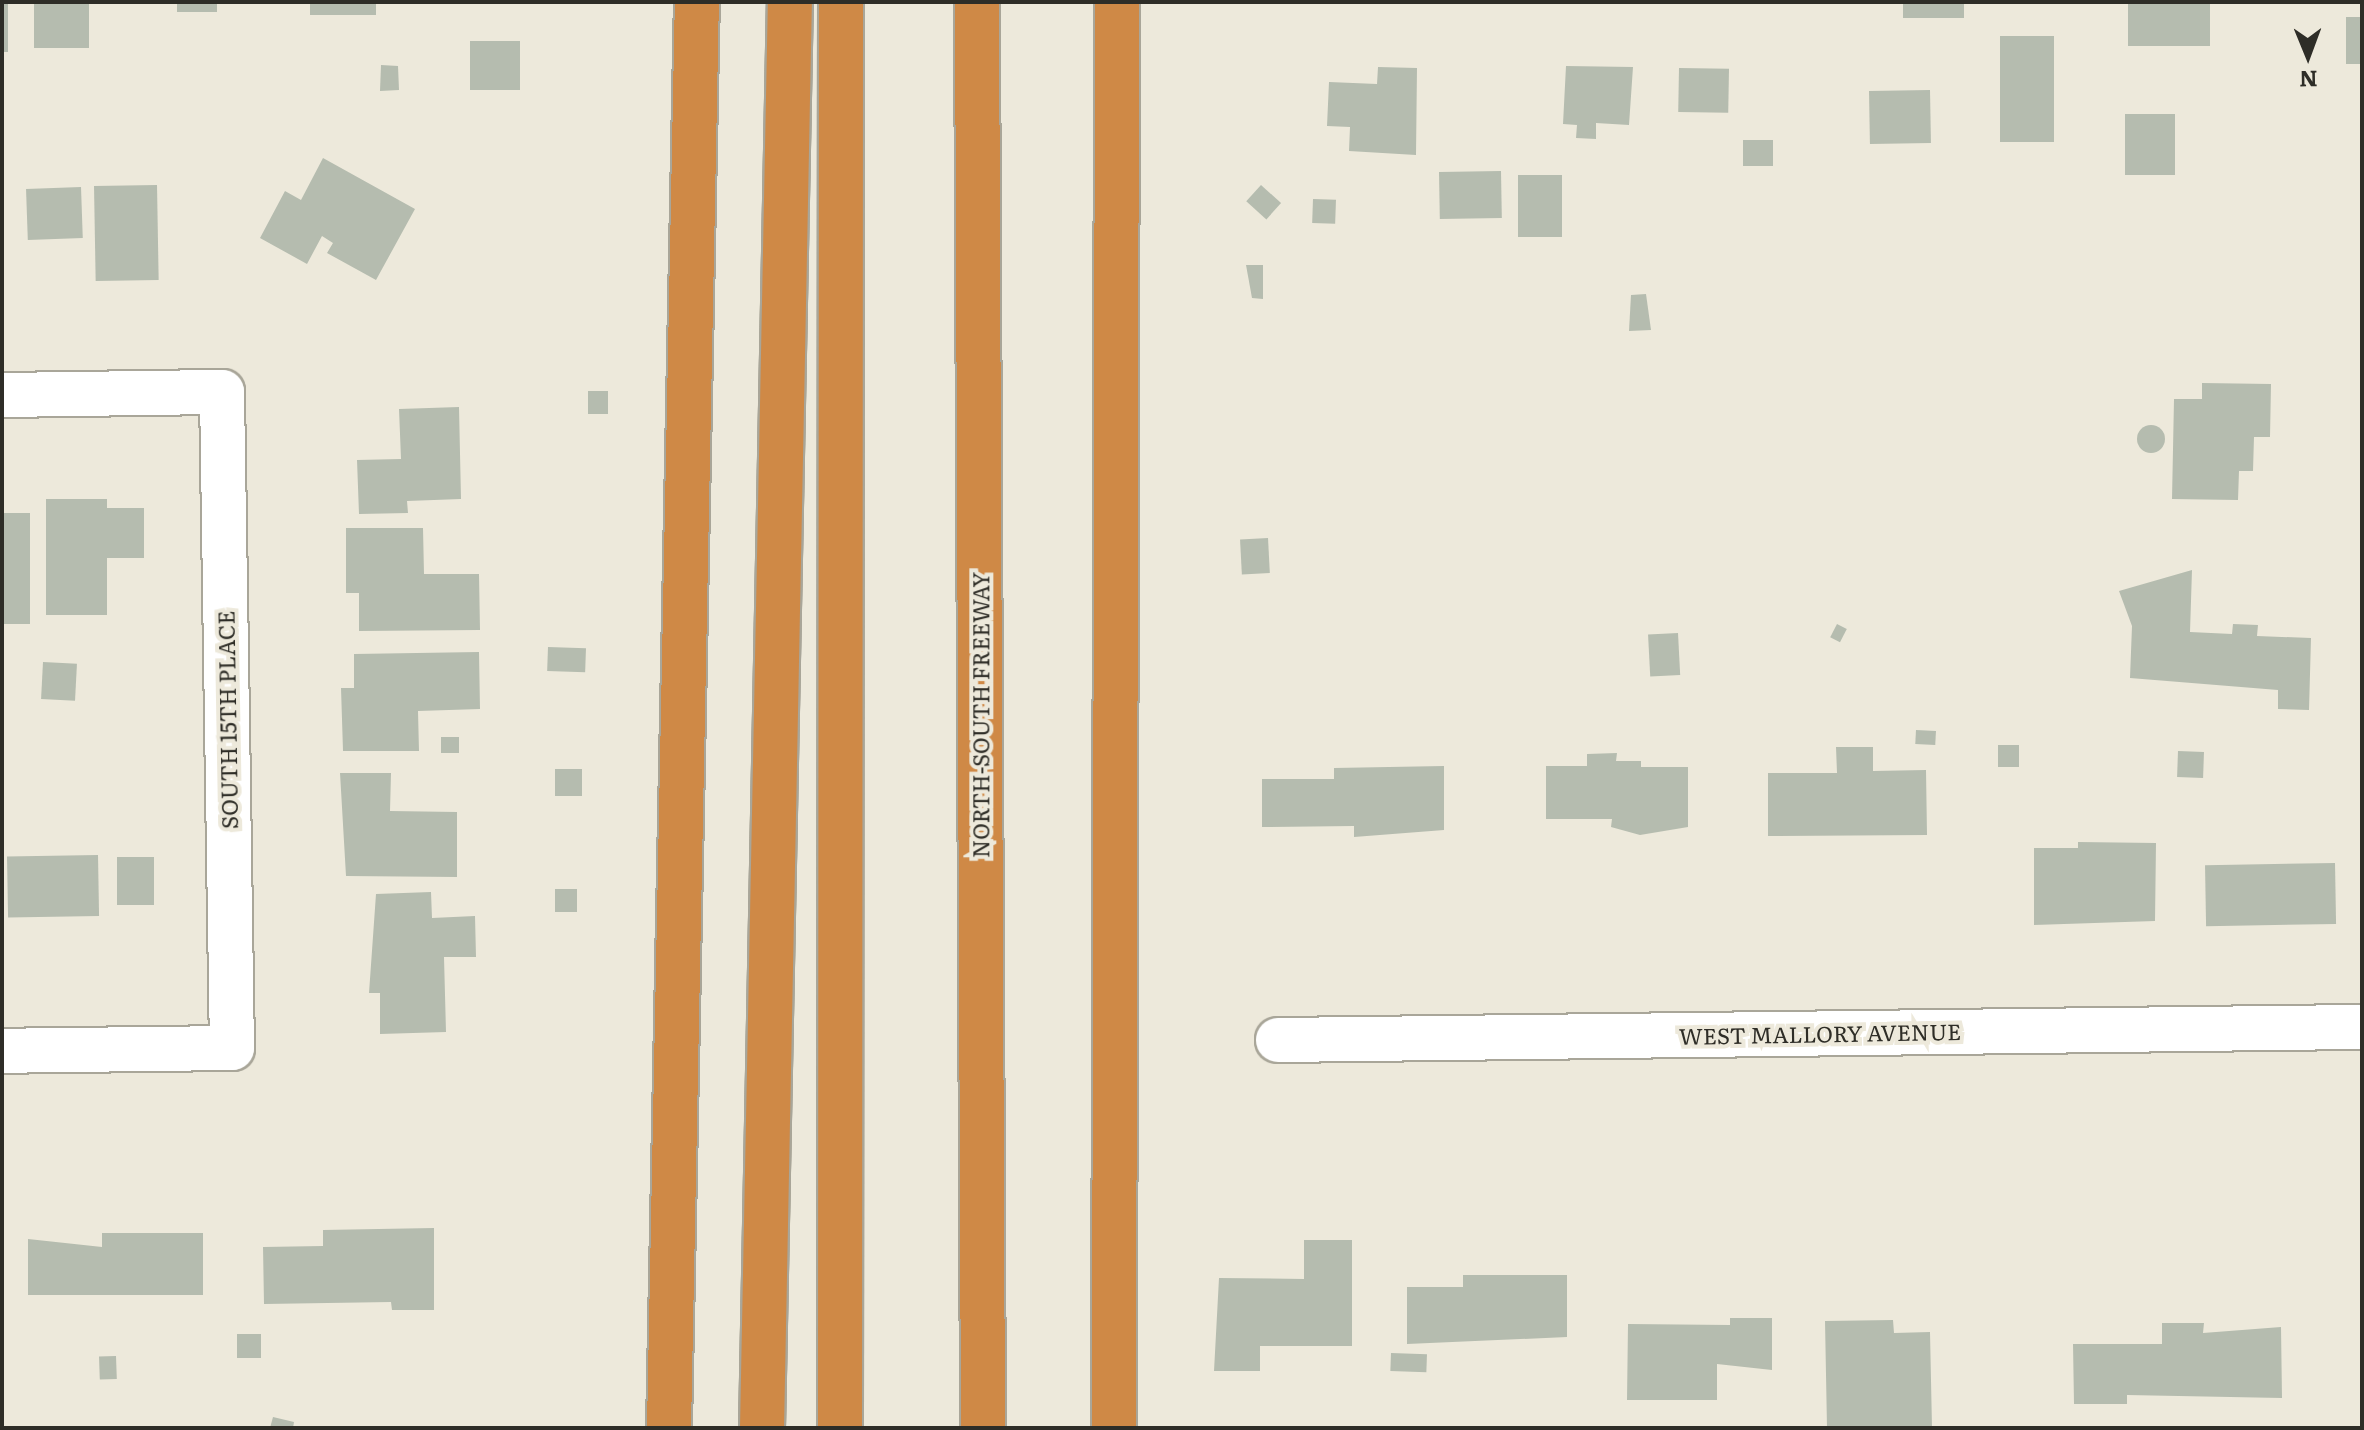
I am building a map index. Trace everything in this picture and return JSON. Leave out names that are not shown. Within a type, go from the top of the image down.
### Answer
[{"type":"highway","points":[[669,1428],[697,2]]},
{"type":"highway","points":[[762,1428],[790,2]]},
{"type":"highway","points":[[840,1428],[841,2]]},
{"type":"highway","name":"NORTH-SOUTH FREEWAY","points":[[977,2],[983,1428]]},
{"type":"highway","points":[[1114,1428],[1119,2]]},
{"type":"street","name":"SOUTH 15TH PLACE","points":[[2,395],[222,392],[232,1048],[2,1051]]},
{"type":"street","name":"WEST MALLORY AVENUE","points":[[1278,1040],[2362,1027]]},
{"type":"building","points":[[2,2],[8,2],[8,52],[2,52]]},
{"type":"building","points":[[34,2],[89,2],[89,48],[34,48]]},
{"type":"building","points":[[177,2],[217,2],[217,12],[177,12]]},
{"type":"building","points":[[310,2],[376,2],[376,15],[310,15]]},
{"type":"building","points":[[1903,2],[1964,2],[1964,18],[1903,18]]},
{"type":"building","points":[[2128,2],[2210,2],[2210,46],[2128,46]]},
{"type":"building","points":[[2346,17],[2362,17],[2362,64],[2346,64]]},
{"type":"building","points":[[2000,36],[2054,36],[2054,142],[2000,142]]},
{"type":"building","points":[[470,41],[520,41],[520,90],[470,90]]},
{"type":"building","points":[[381,65],[398,66],[399,90],[380,91]]},
{"type":"building","points":[[1566,66],[1633,67],[1629,125],[1596,123],[1596,139],[1576,138],[1577,125],[1563,124]]},
{"type":"building","points":[[1378,67],[1417,68],[1416,155],[1349,151],[1350,127],[1327,126],[1329,82],[1377,84]]},
{"type":"building","points":[[1679,68],[1729,69],[1728,113],[1678,112]]},
{"type":"building","points":[[1930,90],[1931,143],[1870,144],[1869,91]]},
{"type":"building","points":[[2125,114],[2175,114],[2175,175],[2125,175]]},
{"type":"building","points":[[1743,140],[1773,140],[1773,166],[1743,166]]},
{"type":"building","points":[[323,158],[415,209],[376,280],[327,253],[333,243],[322,236],[307,264],[260,238],[285,191],[301,200]]},
{"type":"building","points":[[1501,171],[1502,218],[1440,219],[1439,172]]},
{"type":"building","points":[[1518,175],[1562,175],[1562,237],[1518,237]]},
{"type":"building","points":[[157,185],[159,280],[96,281],[94,186]]},
{"type":"building","points":[[1261,185],[1281,203],[1266,219],[1246,201]]},
{"type":"building","points":[[81,187],[83,238],[28,240],[26,189]]},
{"type":"building","points":[[1313,199],[1336,200],[1335,224],[1312,223]]},
{"type":"building","points":[[1246,265],[1263,265],[1263,299],[1252,298]]},
{"type":"building","points":[[1646,294],[1651,330],[1629,331],[1631,295]]},
{"type":"building","points":[[2202,383],[2271,384],[2270,437],[2254,437],[2253,471],[2239,471],[2238,500],[2172,499],[2174,399],[2202,399]]},
{"type":"building","points":[[588,391],[608,391],[608,414],[588,414]]},
{"type":"building","points":[[459,407],[461,499],[407,501],[408,513],[359,514],[357,460],[401,459],[399,409]]},
{"type":"building","points":[[2151,425],[2161,429],[2165,439],[2161,449],[2151,453],[2141,449],[2137,439],[2141,429]]},
{"type":"building","points":[[46,499],[107,499],[107,508],[144,508],[144,558],[107,558],[107,615],[46,615]]},
{"type":"building","points":[[2,513],[30,513],[30,624],[2,624]]},
{"type":"building","points":[[346,528],[423,528],[424,574],[479,574],[480,630],[359,631],[359,593],[346,593]]},
{"type":"building","points":[[1268,538],[1270,573],[1242,574],[1240,539]]},
{"type":"building","points":[[2192,570],[2190,632],[2232,634],[2233,624],[2258,625],[2257,636],[2311,638],[2309,710],[2278,709],[2278,690],[2130,678],[2132,626],[2119,591]]},
{"type":"building","points":[[1837,624],[1847,629],[1840,642],[1830,637]]},
{"type":"building","points":[[1678,633],[1680,675],[1650,677],[1648,635]]},
{"type":"building","points":[[548,647],[586,648],[585,672],[547,671]]},
{"type":"building","points":[[479,652],[480,709],[418,711],[419,751],[343,751],[341,688],[354,688],[354,654]]},
{"type":"building","points":[[43,662],[77,664],[75,701],[41,699]]},
{"type":"building","points":[[1916,730],[1936,731],[1935,745],[1915,744]]},
{"type":"building","points":[[441,737],[459,737],[459,753],[441,753]]},
{"type":"building","points":[[1998,745],[2019,745],[2019,767],[1998,767]]},
{"type":"building","points":[[1836,747],[1873,747],[1873,771],[1926,770],[1927,835],[1768,836],[1768,773],[1837,773]]},
{"type":"building","points":[[2178,751],[2204,752],[2203,778],[2177,777]]},
{"type":"building","points":[[1617,753],[1616,761],[1641,761],[1641,767],[1688,767],[1688,827],[1640,835],[1611,827],[1612,819],[1546,819],[1546,766],[1587,766],[1587,754]]},
{"type":"building","points":[[1444,766],[1444,830],[1354,837],[1354,826],[1262,827],[1262,779],[1334,779],[1334,768]]},
{"type":"building","points":[[555,769],[582,769],[582,796],[555,796]]},
{"type":"building","points":[[340,773],[391,773],[390,811],[457,812],[457,877],[346,876]]},
{"type":"building","points":[[2078,842],[2156,843],[2155,921],[2034,925],[2034,848],[2078,848]]},
{"type":"building","points":[[98,855],[99,916],[8,918],[7,857]]},
{"type":"building","points":[[117,857],[154,857],[154,905],[117,905]]},
{"type":"building","points":[[2335,863],[2336,924],[2206,926],[2205,865]]},
{"type":"building","points":[[555,889],[577,889],[577,912],[555,912]]},
{"type":"building","points":[[431,892],[432,918],[475,916],[476,957],[444,957],[446,1032],[380,1034],[380,993],[369,993],[376,894]]},
{"type":"building","points":[[434,1228],[434,1310],[392,1310],[391,1302],[264,1304],[263,1247],[323,1246],[323,1230]]},
{"type":"building","points":[[102,1233],[203,1233],[203,1295],[28,1295],[28,1239],[102,1247]]},
{"type":"building","points":[[1304,1240],[1352,1240],[1352,1346],[1260,1346],[1260,1371],[1214,1371],[1219,1278],[1304,1279]]},
{"type":"building","points":[[1463,1275],[1567,1275],[1567,1337],[1407,1344],[1407,1287],[1463,1287]]},
{"type":"building","points":[[1730,1318],[1772,1318],[1772,1370],[1717,1364],[1717,1400],[1627,1400],[1628,1324],[1730,1325]]},
{"type":"building","points":[[1893,1320],[1894,1333],[1930,1332],[1932,1428],[1827,1428],[1825,1321]]},
{"type":"building","points":[[2162,1323],[2204,1323],[2203,1333],[2281,1327],[2282,1398],[2127,1395],[2127,1404],[2074,1404],[2073,1344],[2162,1344]]},
{"type":"building","points":[[237,1334],[261,1334],[261,1358],[237,1358]]},
{"type":"building","points":[[1391,1353],[1427,1354],[1426,1372],[1390,1371]]},
{"type":"building","points":[[116,1356],[117,1379],[100,1380],[99,1357]]},
{"type":"building","points":[[273,1417],[294,1422],[293,1428],[270,1428]]}]
